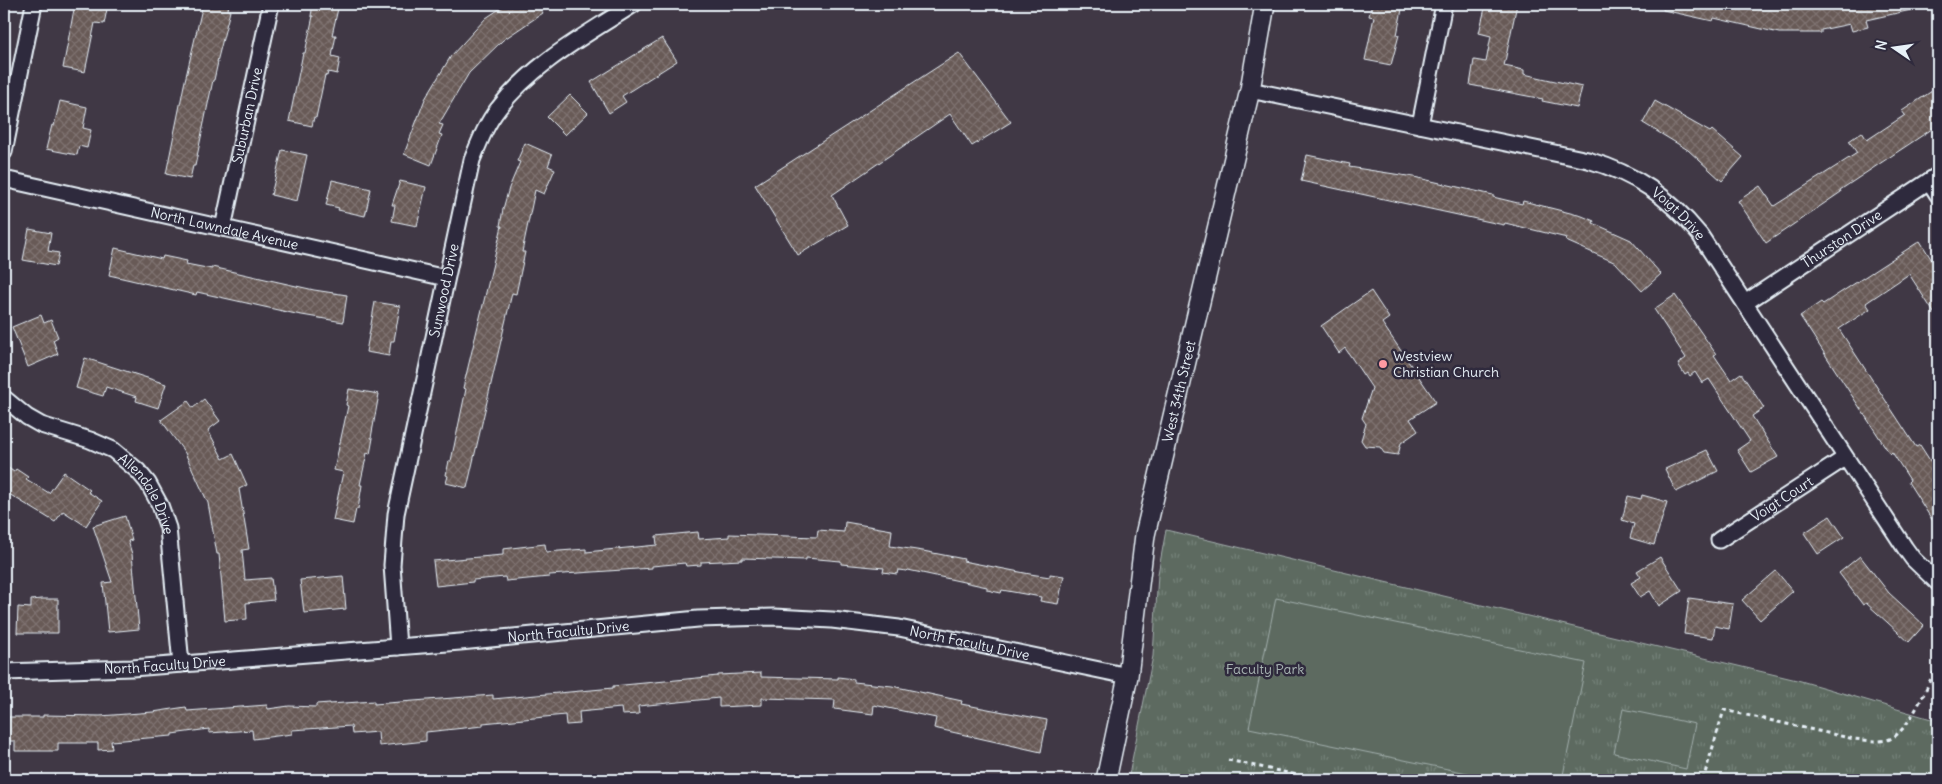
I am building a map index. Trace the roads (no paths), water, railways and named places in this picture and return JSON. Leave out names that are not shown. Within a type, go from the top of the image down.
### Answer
[{"type":"street","points":[[4,152],[34,4]]},
{"type":"street","name":"Suburban Drive","points":[[224,228],[271,4]]},
{"type":"street","name":"Sunwood Drive","points":[[398,647],[392,574],[394,529],[472,160],[481,137],[498,109],[514,89],[532,72],[634,4]]},
{"type":"street","name":"West 34th Street","points":[[1106,777],[1128,676],[1145,535],[1250,90],[1265,4]]},
{"type":"street","points":[[1420,125],[1444,4]]},
{"type":"street","name":"Voigt Drive","points":[[1250,90],[1583,159],[1630,175],[1662,196],[1687,219],[1700,235],[1905,548],[1913,559],[1938,583]]},
{"type":"street","points":[[1934,178],[1938,195]]},
{"type":"street","name":"Thurston Drive","points":[[1745,303],[1934,178]]},
{"type":"street","name":"North Lawndale Avenue","points":[[4,179],[446,278]]},
{"type":"street","name":"Allendale Drive","points":[[4,398],[41,426],[90,440],[113,450],[138,471],[152,490],[164,512],[168,528],[181,664]]},
{"type":"street","name":"Voigt Court","points":[[1719,540],[1845,458]]},
{"type":"street","name":"North Faculty Drive","points":[[4,672],[132,668],[398,647],[698,619],[748,617],[858,622],[908,629],[1128,676]]},
{"type":"place","name":"Westview Christian Church","points":[[1383,364]]},
{"type":"park label","name":"Faculty Park","points":[[1265,669]]}]
